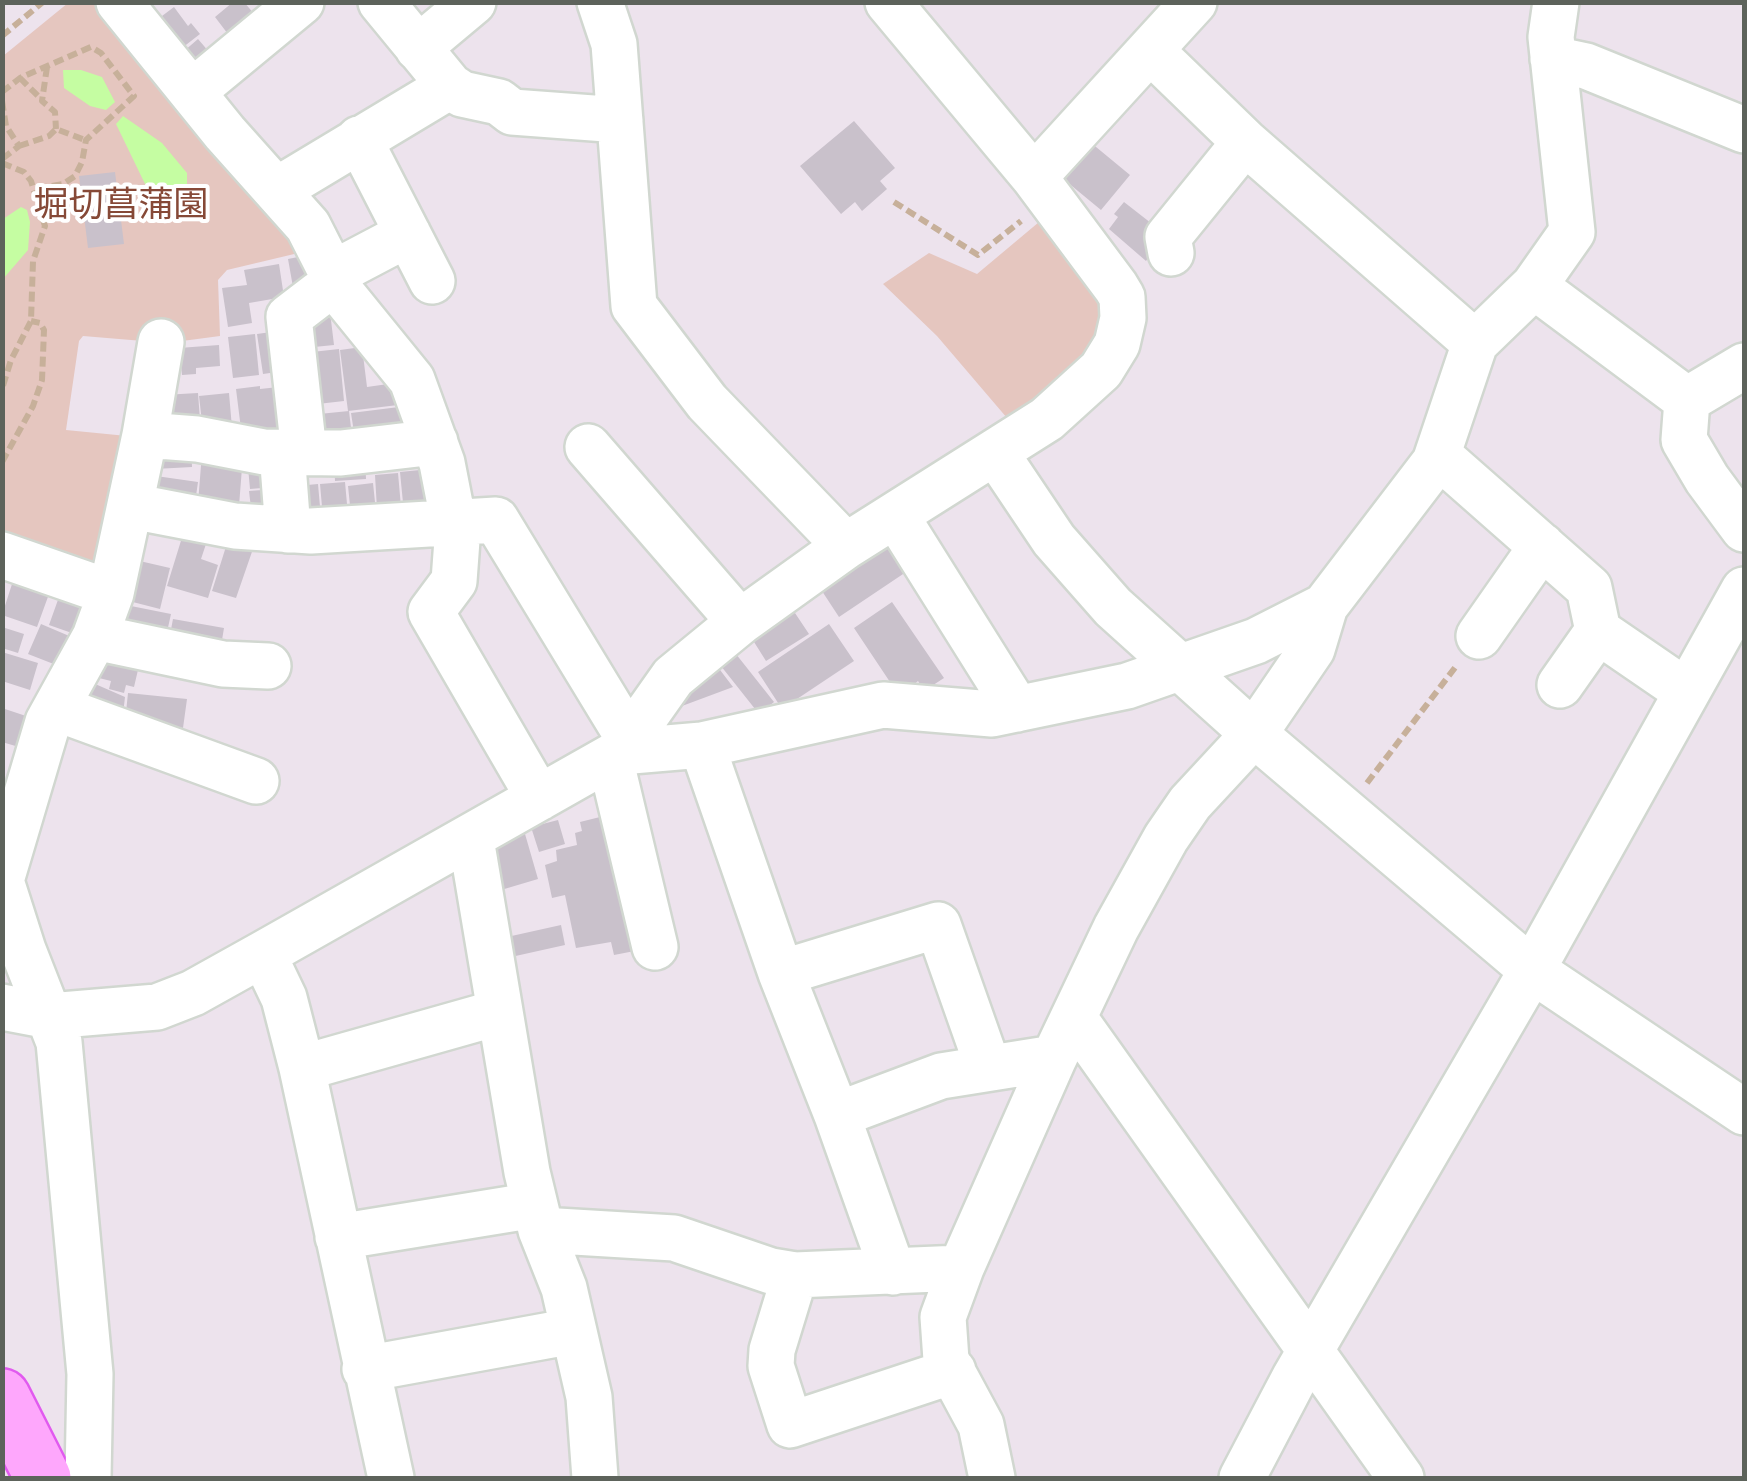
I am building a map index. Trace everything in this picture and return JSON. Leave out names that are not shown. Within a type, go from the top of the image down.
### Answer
[{"type":"main road","points":[[2,1397],[43,1478]]},
{"type":"street","points":[[118,2],[308,226],[335,280],[412,380],[435,442],[456,523],[454,581],[431,612],[539,798]]},
{"type":"street","points":[[192,92],[301,2]]},
{"type":"street","points":[[381,2],[450,86],[462,94],[498,102],[512,112],[620,120]]},
{"type":"street","points":[[418,48],[473,2]]},
{"type":"street","points":[[600,2],[614,44],[634,306],[707,402],[846,546]]},
{"type":"street","points":[[2,1007],[49,1016],[157,1007],[193,992],[471,839],[619,749],[674,676],[740,622],[846,546],[1047,420],[1101,370],[1117,344],[1123,318],[1122,296],[1042,187],[888,2]]},
{"type":"street","points":[[1042,187],[1194,2]]},
{"type":"street","points":[[992,1478],[982,1425],[946,1360],[943,1317],[961,1268],[1116,928],[1166,838],[1190,803],[1254,734],[1312,649],[1326,606],[1438,456],[1476,343],[1534,286],[1572,232],[1553,59],[1556,2]]},
{"type":"street","points":[[1152,52],[1245,142],[1476,343]]},
{"type":"street","points":[[1553,59],[1586,66],[1744,130]]},
{"type":"street","points":[[277,190],[450,86]]},
{"type":"street","points":[[359,140],[432,281]]},
{"type":"street","points":[[1170,253],[1168,237],[1245,142]]},
{"type":"street","points":[[288,530],[293,452],[290,317],[335,280],[408,234]]},
{"type":"street","points":[[1534,286],[1687,400]]},
{"type":"street","points":[[88,1478],[90,1374],[59,1042],[23,950],[2,881],[48,722],[95,637],[111,593],[161,342]]},
{"type":"street","points":[[1687,400],[1744,366]]},
{"type":"street","points":[[1687,400],[1684,440],[1707,480],[1744,528]]},
{"type":"street","points":[[145,435],[197,438],[264,452],[341,453],[435,442]]},
{"type":"street","points":[[588,447],[740,622]]},
{"type":"street","points":[[995,452],[1066,554],[1113,607],[1254,734],[1532,970],[1744,1112]]},
{"type":"street","points":[[1438,456],[1589,588],[1598,631],[1687,692]]},
{"type":"street","points":[[131,506],[235,526],[288,530],[496,520],[619,749],[655,947]]},
{"type":"street","points":[[896,516],[1018,709]]},
{"type":"street","points":[[1479,636],[1542,546]]},
{"type":"street","points":[[2,555],[111,593]]},
{"type":"street","points":[[1242,1478],[1310,1351],[1532,970],[1744,590]]},
{"type":"street","points":[[619,749],[702,745],[884,706],[992,714],[1018,709],[1127,686],[1181,669],[1256,640],[1326,606]]},
{"type":"street","points":[[1560,685],[1598,631]]},
{"type":"street","points":[[95,637],[223,664],[268,666]]},
{"type":"street","points":[[56,708],[256,781]]},
{"type":"street","points":[[702,745],[781,973],[893,1272]]},
{"type":"street","points":[[471,839],[526,1172],[564,1288],[589,1397],[595,1478]]},
{"type":"street","points":[[781,973],[938,926],[988,1067]]},
{"type":"street","points":[[263,954],[284,998],[302,1068],[391,1478]]},
{"type":"street","points":[[302,1068],[500,1012]]},
{"type":"street","points":[[837,1116],[941,1076],[988,1067],[1064,1038]]},
{"type":"street","points":[[1064,1038],[1310,1351],[1402,1478]]},
{"type":"street","points":[[338,1237],[538,1217],[674,1238],[771,1271],[796,1275],[961,1268]]},
{"type":"street","points":[[796,1275],[772,1350],[771,1366],[790,1425],[953,1372]]},
{"type":"street","points":[[366,1369],[573,1331]]},
{"type":"path","points":[[2,36],[44,2]]},
{"type":"path","points":[[2,92],[20,78],[91,46],[101,52],[134,96],[86,140],[75,176],[63,184],[44,188],[38,197]]},
{"type":"path","points":[[42,101],[47,65]]},
{"type":"path","points":[[2,389],[7,361],[31,321],[32,261],[44,226],[38,197],[24,172],[2,161],[19,146],[49,136],[56,129],[55,112],[20,78]]},
{"type":"path","points":[[2,100],[4,127],[19,146]]},
{"type":"path","points":[[56,129],[86,140]]},
{"type":"path","points":[[894,202],[978,254],[1042,187]]},
{"type":"path","points":[[2,462],[33,406],[42,380],[44,330],[40,323],[31,321]]},
{"type":"path","points":[[1345,811],[1479,636]]},
{"type":"green space","name":"堀切菖蒲園","points":[[68,3],[108,3],[311,250],[227,270],[218,280],[220,336],[167,343],[83,336],[79,341],[66,430],[127,436],[111,570],[3,548],[3,56]]},
{"type":"green space","points":[[1045,217],[1105,294],[1105,342],[1013,425],[937,336],[883,284],[929,253],[977,274]]},
{"type":"shaded area","points":[[63,70],[81,70],[102,77],[115,102],[106,110],[90,106],[64,88]]},
{"type":"shaded area","points":[[123,116],[162,143],[187,173],[187,184],[158,193],[146,186],[116,124]]},
{"type":"shaded area","points":[[21,207],[27,210],[30,222],[28,250],[3,279],[3,219]]},
{"type":"building","points":[[233,2],[244,2],[260,21],[234,42],[215,17]]},
{"type":"building","points":[[174,7],[188,26],[191,23],[200,34],[173,55],[150,25]]},
{"type":"building","points":[[198,39],[216,60],[194,78],[176,58]]},
{"type":"building","points":[[854,121],[895,168],[880,181],[887,189],[862,211],[855,202],[841,214],[800,166]]},
{"type":"building","points":[[1090,142],[1130,175],[1101,210],[1061,177]]},
{"type":"building","points":[[115,172],[124,244],[88,248],[79,176]]},
{"type":"building","points":[[1124,202],[1165,234],[1146,261],[1109,229]]},
{"type":"building","points":[[318,253],[324,282],[293,287],[288,259]]},
{"type":"building","points":[[279,264],[284,297],[249,303],[252,323],[228,327],[222,288],[247,285],[244,270]]},
{"type":"building","points":[[330,312],[334,345],[304,348],[300,316]]},
{"type":"building","points":[[278,331],[284,371],[263,374],[257,334]]},
{"type":"building","points":[[255,334],[259,375],[233,378],[228,337]]},
{"type":"building","points":[[219,345],[220,366],[196,368],[196,374],[182,375],[179,348]]},
{"type":"building","points":[[362,347],[367,387],[395,383],[398,405],[348,411],[340,350]]},
{"type":"building","points":[[339,349],[344,401],[309,405],[303,353]]},
{"type":"building","points":[[288,386],[293,431],[242,437],[236,389]]},
{"type":"building","points":[[198,393],[200,420],[158,423],[163,395]]},
{"type":"building","points":[[229,393],[232,428],[203,431],[199,396]]},
{"type":"building","points":[[399,407],[403,433],[355,439],[351,413]]},
{"type":"building","points":[[349,411],[352,436],[312,440],[309,415]]},
{"type":"building","points":[[191,441],[192,467],[155,469],[154,443]]},
{"type":"building","points":[[202,453],[243,455],[239,506],[198,503]]},
{"type":"building","points":[[365,458],[366,479],[335,481],[334,459]]},
{"type":"building","points":[[272,465],[274,487],[250,489],[248,467]]},
{"type":"building","points":[[430,469],[434,510],[404,513],[400,472]]},
{"type":"building","points":[[398,473],[401,507],[377,509],[375,475]]},
{"type":"building","points":[[156,476],[198,482],[194,510],[152,503]]},
{"type":"building","points":[[345,482],[348,515],[323,518],[320,484]]},
{"type":"building","points":[[373,483],[376,512],[351,515],[348,486]]},
{"type":"building","points":[[318,484],[321,518],[299,520],[297,486]]},
{"type":"building","points":[[275,489],[277,514],[252,517],[249,491]]},
{"type":"building","points":[[184,531],[208,538],[201,559],[218,565],[208,598],[167,586]]},
{"type":"building","points":[[894,535],[915,566],[839,617],[818,585]]},
{"type":"building","points":[[229,537],[254,546],[236,598],[212,591]]},
{"type":"building","points":[[131,559],[170,568],[160,609],[121,599]]},
{"type":"building","points":[[13,581],[49,594],[37,627],[2,615]]},
{"type":"building","points":[[59,597],[97,610],[86,638],[49,625]]},
{"type":"building","points":[[892,602],[944,678],[924,691],[918,681],[911,687],[892,685],[854,628]]},
{"type":"building","points":[[121,604],[171,614],[165,641],[116,631]]},
{"type":"building","points":[[791,607],[809,634],[766,661],[749,634]]},
{"type":"building","points":[[173,619],[224,628],[220,652],[169,640]]},
{"type":"building","points":[[41,624],[81,641],[69,670],[28,654]]},
{"type":"building","points":[[829,624],[854,661],[782,709],[758,672]]},
{"type":"building","points":[[2,627],[24,634],[18,653],[2,648]]},
{"type":"building","points":[[101,648],[141,657],[134,687],[126,685],[124,693],[109,689],[111,681],[95,677]]},
{"type":"building","points":[[732,649],[774,702],[759,714],[717,661]]},
{"type":"building","points":[[2,652],[38,663],[30,690],[2,681]]},
{"type":"building","points":[[714,662],[733,687],[682,706],[679,693]]},
{"type":"building","points":[[86,680],[125,697],[123,714],[76,703]]},
{"type":"building","points":[[128,693],[187,699],[183,728],[125,722]]},
{"type":"building","points":[[2,708],[38,720],[29,750],[2,742]]},
{"type":"building","points":[[600,817],[604,837],[623,833],[650,948],[614,955],[611,942],[576,948],[565,895],[552,898],[545,865],[557,861],[556,850],[577,845],[575,833],[582,831],[580,822]]},
{"type":"building","points":[[558,820],[565,844],[539,852],[531,827]]},
{"type":"building","points":[[523,827],[538,879],[501,890],[494,846]]},
{"type":"building","points":[[561,925],[565,945],[511,957],[507,937]]}]
